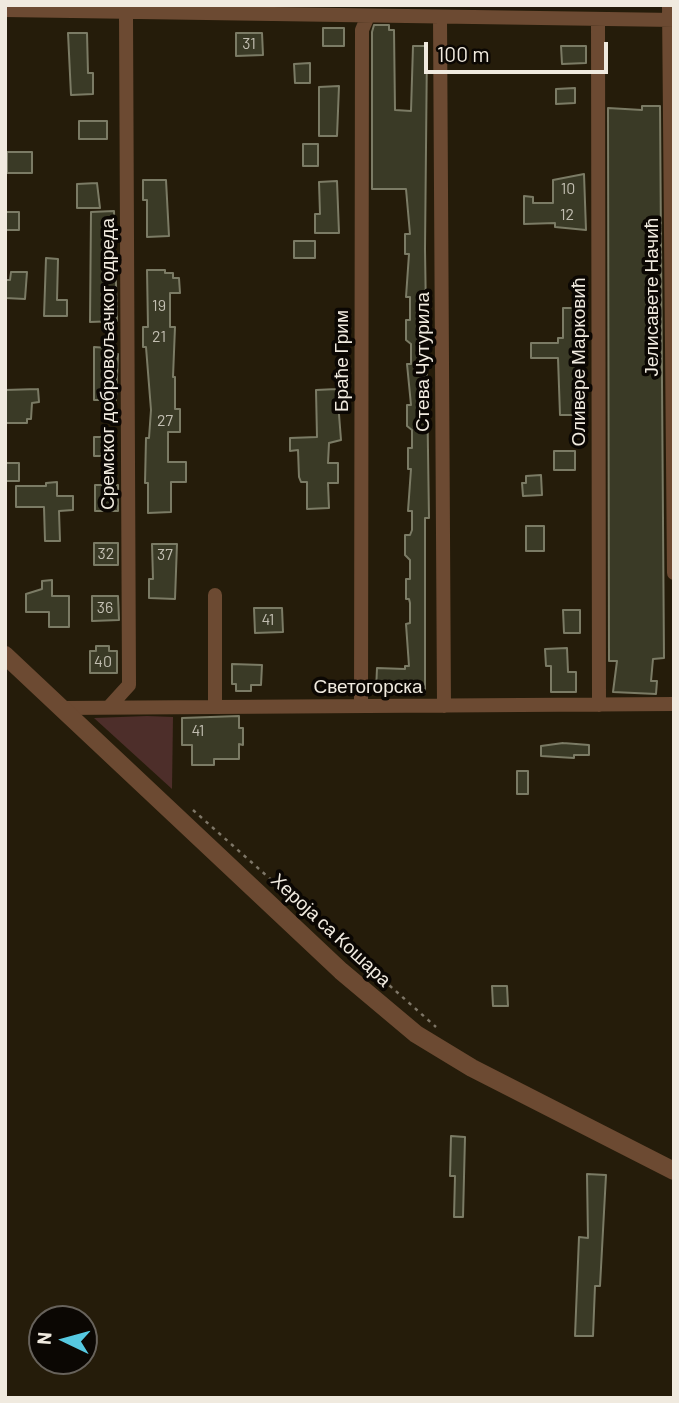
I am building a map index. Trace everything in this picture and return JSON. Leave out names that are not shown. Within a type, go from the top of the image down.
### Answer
[{"type":"street","name":"Јелисавете Начић","points":[[669,5],[674,573]]},
{"type":"street","points":[[5,10],[368,16],[389,11],[440,17],[488,11],[573,12],[598,20],[671,20]]},
{"type":"street","name":"Сремског добровољачког одреда","points":[[110,707],[129,685],[126,14]]},
{"type":"street","name":"Браће Грим","points":[[361,706],[362,30],[368,16]]},
{"type":"street","name":"Стева Чутурила","points":[[440,17],[444,706]]},
{"type":"street","name":"Оливере Марковић","points":[[598,20],[599,705]]},
{"type":"street","points":[[215,595],[215,707]]},
{"type":"street","name":"Хероја са Кошара","points":[[5,655],[341,971],[416,1034],[472,1068],[674,1171]]},
{"type":"street","name":"Светогорска","points":[[62,708],[674,704]]},
{"type":"path","points":[[189,807],[411,1009],[441,1031]]},
{"type":"shaded area","points":[[173,717],[172,789],[94,718]]},
{"type":"building","points":[[374,25],[389,25],[389,30],[394,30],[395,110],[411,111],[413,46],[427,46],[425,249],[429,518],[425,518],[425,693],[376,691],[377,668],[405,669],[405,666],[409,666],[406,624],[410,623],[410,603],[409,599],[406,599],[406,579],[410,579],[410,560],[405,555],[405,535],[410,535],[412,530],[412,511],[408,511],[411,469],[408,469],[408,448],[412,448],[412,430],[407,426],[407,405],[411,405],[407,364],[411,364],[411,344],[406,340],[406,320],[410,320],[410,297],[406,297],[409,254],[405,254],[405,234],[410,234],[406,189],[372,189]]},
{"type":"building","points":[[323,28],[344,28],[344,46],[323,46]]},
{"type":"building","points":[[68,33],[87,33],[88,73],[93,73],[93,94],[71,95]]},
{"type":"building","points":[[236,33],[262,33],[263,55],[236,56]]},
{"type":"building","points":[[561,46],[586,46],[586,63],[562,64]]},
{"type":"building","points":[[310,63],[310,83],[295,83],[294,64]]},
{"type":"building","points":[[339,86],[337,136],[319,136],[319,87]]},
{"type":"building","points":[[575,88],[575,103],[556,104],[556,89]]},
{"type":"building","points":[[642,106],[660,106],[664,658],[653,659],[651,681],[657,681],[656,694],[613,692],[617,661],[609,661],[608,108],[642,110]]},
{"type":"building","points":[[79,121],[107,121],[107,139],[79,139]]},
{"type":"building","points":[[303,144],[318,144],[318,166],[303,166]]},
{"type":"building","points":[[7,152],[32,152],[32,173],[7,173]]},
{"type":"building","points":[[584,174],[586,230],[555,227],[555,223],[524,224],[524,196],[533,197],[533,203],[553,203],[553,180]]},
{"type":"building","points":[[143,180],[166,180],[169,236],[147,237],[147,200],[143,200]]},
{"type":"building","points":[[337,181],[339,233],[315,233],[315,214],[320,214],[319,182]]},
{"type":"building","points":[[97,183],[100,208],[77,208],[77,184]]},
{"type":"building","points":[[114,211],[117,321],[90,322],[91,212]]},
{"type":"building","points":[[5,212],[19,212],[19,230],[5,230]]},
{"type":"building","points":[[294,241],[315,241],[315,258],[294,258]]},
{"type":"building","points":[[46,258],[58,259],[57,300],[67,300],[67,316],[44,316]]},
{"type":"building","points":[[147,270],[165,270],[165,273],[173,273],[173,278],[179,278],[180,293],[170,293],[170,327],[175,327],[173,377],[175,409],[180,409],[180,432],[168,432],[168,462],[186,462],[186,482],[171,482],[171,512],[148,513],[148,483],[145,483],[146,438],[149,438],[151,410],[146,347],[143,347],[143,327],[148,327]]},
{"type":"building","points":[[11,272],[27,272],[25,299],[5,298],[5,280],[10,280]]},
{"type":"building","points":[[563,308],[581,308],[579,415],[560,415],[558,358],[531,358],[531,343],[558,343],[558,338],[563,338]]},
{"type":"building","points":[[94,347],[108,348],[108,354],[118,354],[116,400],[94,400]]},
{"type":"building","points":[[38,389],[39,402],[32,403],[31,419],[27,419],[27,423],[5,423],[5,390]]},
{"type":"building","points":[[337,389],[341,440],[329,443],[328,463],[338,463],[338,483],[328,483],[329,508],[307,509],[307,482],[301,482],[299,477],[298,450],[290,451],[290,438],[317,437],[316,390]]},
{"type":"building","points":[[94,437],[115,437],[116,456],[94,456]]},
{"type":"building","points":[[554,451],[575,451],[575,470],[554,470]]},
{"type":"building","points":[[5,463],[19,463],[19,481],[5,481]]},
{"type":"building","points":[[541,475],[542,495],[523,496],[522,483],[526,483],[526,476]]},
{"type":"building","points":[[57,482],[57,496],[73,496],[73,510],[59,511],[60,541],[45,541],[44,507],[16,507],[16,486],[46,486],[46,483]]},
{"type":"building","points":[[95,485],[118,485],[118,511],[95,511]]},
{"type":"building","points":[[526,526],[544,526],[544,551],[526,551]]},
{"type":"building","points":[[94,543],[118,543],[118,565],[94,565]]},
{"type":"building","points":[[152,544],[177,544],[175,599],[149,598],[149,579],[153,579]]},
{"type":"building","points":[[52,580],[52,596],[69,596],[69,627],[49,627],[49,612],[26,612],[26,594],[42,589],[42,581]]},
{"type":"building","points":[[92,596],[118,596],[119,620],[92,621]]},
{"type":"building","points":[[254,608],[282,608],[283,632],[255,633]]},
{"type":"building","points":[[563,610],[580,610],[580,633],[564,633]]},
{"type":"building","points":[[96,646],[109,646],[109,651],[117,651],[117,673],[90,673],[90,651],[96,651]]},
{"type":"building","points":[[567,648],[568,672],[576,672],[576,692],[551,692],[551,666],[546,666],[545,649]]},
{"type":"building","points":[[232,664],[262,665],[261,685],[251,685],[251,691],[236,691],[236,684],[232,684]]},
{"type":"building","points":[[239,716],[239,728],[243,728],[243,745],[239,744],[239,759],[214,759],[214,765],[192,765],[192,745],[182,745],[182,718]]},
{"type":"building","points":[[563,743],[589,745],[589,755],[574,755],[574,758],[541,756],[541,746]]},
{"type":"building","points":[[517,771],[528,771],[528,794],[517,794]]},
{"type":"building","points":[[492,986],[507,986],[508,1006],[493,1006]]},
{"type":"building","points":[[451,1136],[465,1137],[463,1217],[454,1217],[455,1176],[450,1176]]},
{"type":"building","points":[[587,1174],[606,1175],[600,1286],[595,1286],[593,1336],[575,1336],[579,1237],[588,1238]]}]
